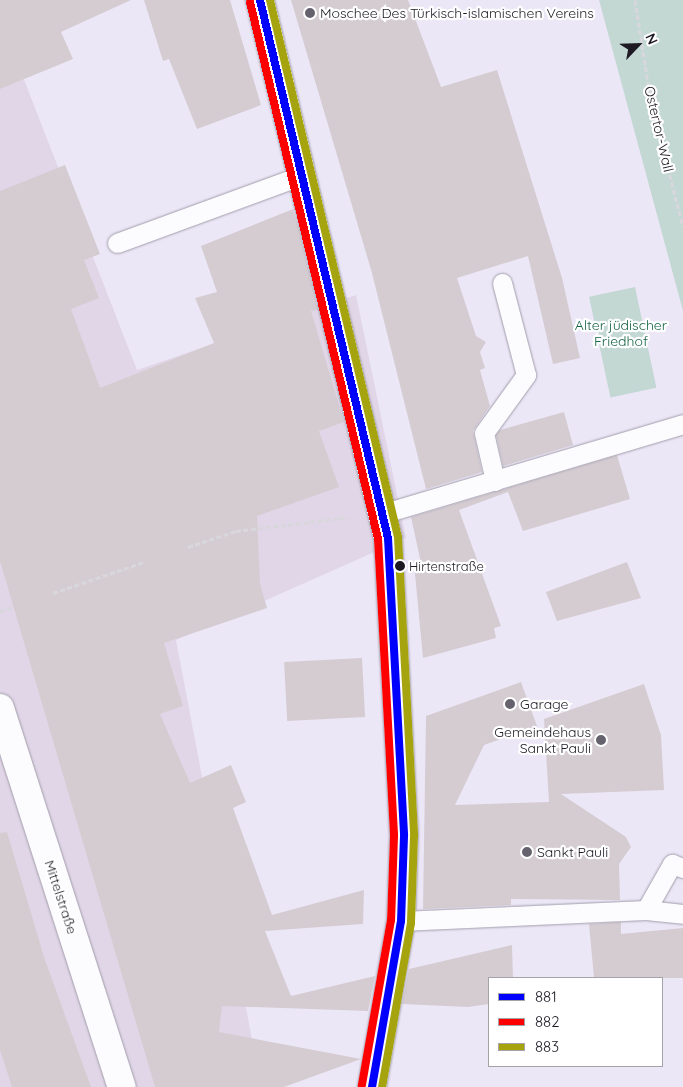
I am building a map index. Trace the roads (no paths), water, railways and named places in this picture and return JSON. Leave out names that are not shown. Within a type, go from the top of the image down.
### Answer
[{"type":"street","points":[[260,0],[385,513],[403,784],[401,920],[372,1087]]},
{"type":"street","name":"Mittelstraße","points":[[0,708],[122,1087]]},
{"type":"lane","points":[[117,242],[303,175]]},
{"type":"lane","points":[[495,481],[484,433],[526,375],[502,283]]},
{"type":"lane","points":[[385,513],[683,424]]},
{"type":"lane","points":[[646,910],[672,864],[683,868]]},
{"type":"lane","points":[[401,920],[646,910],[683,914]]},
{"type":"place","name":"Moschee Des Türkisch-islamischen Vereins","points":[[310,13]]},
{"type":"place","name":"Hirtenstraße","points":[[400,566]]},
{"type":"place","name":"Garage","points":[[510,704]]},
{"type":"place","name":"Gemeindehaus Sankt Pauli","points":[[601,740]]},
{"type":"place","name":"Sankt Pauli","points":[[527,852]]},
{"type":"park label","name":"Alter jüdischer Friedhof","points":[[621,334]]}]
